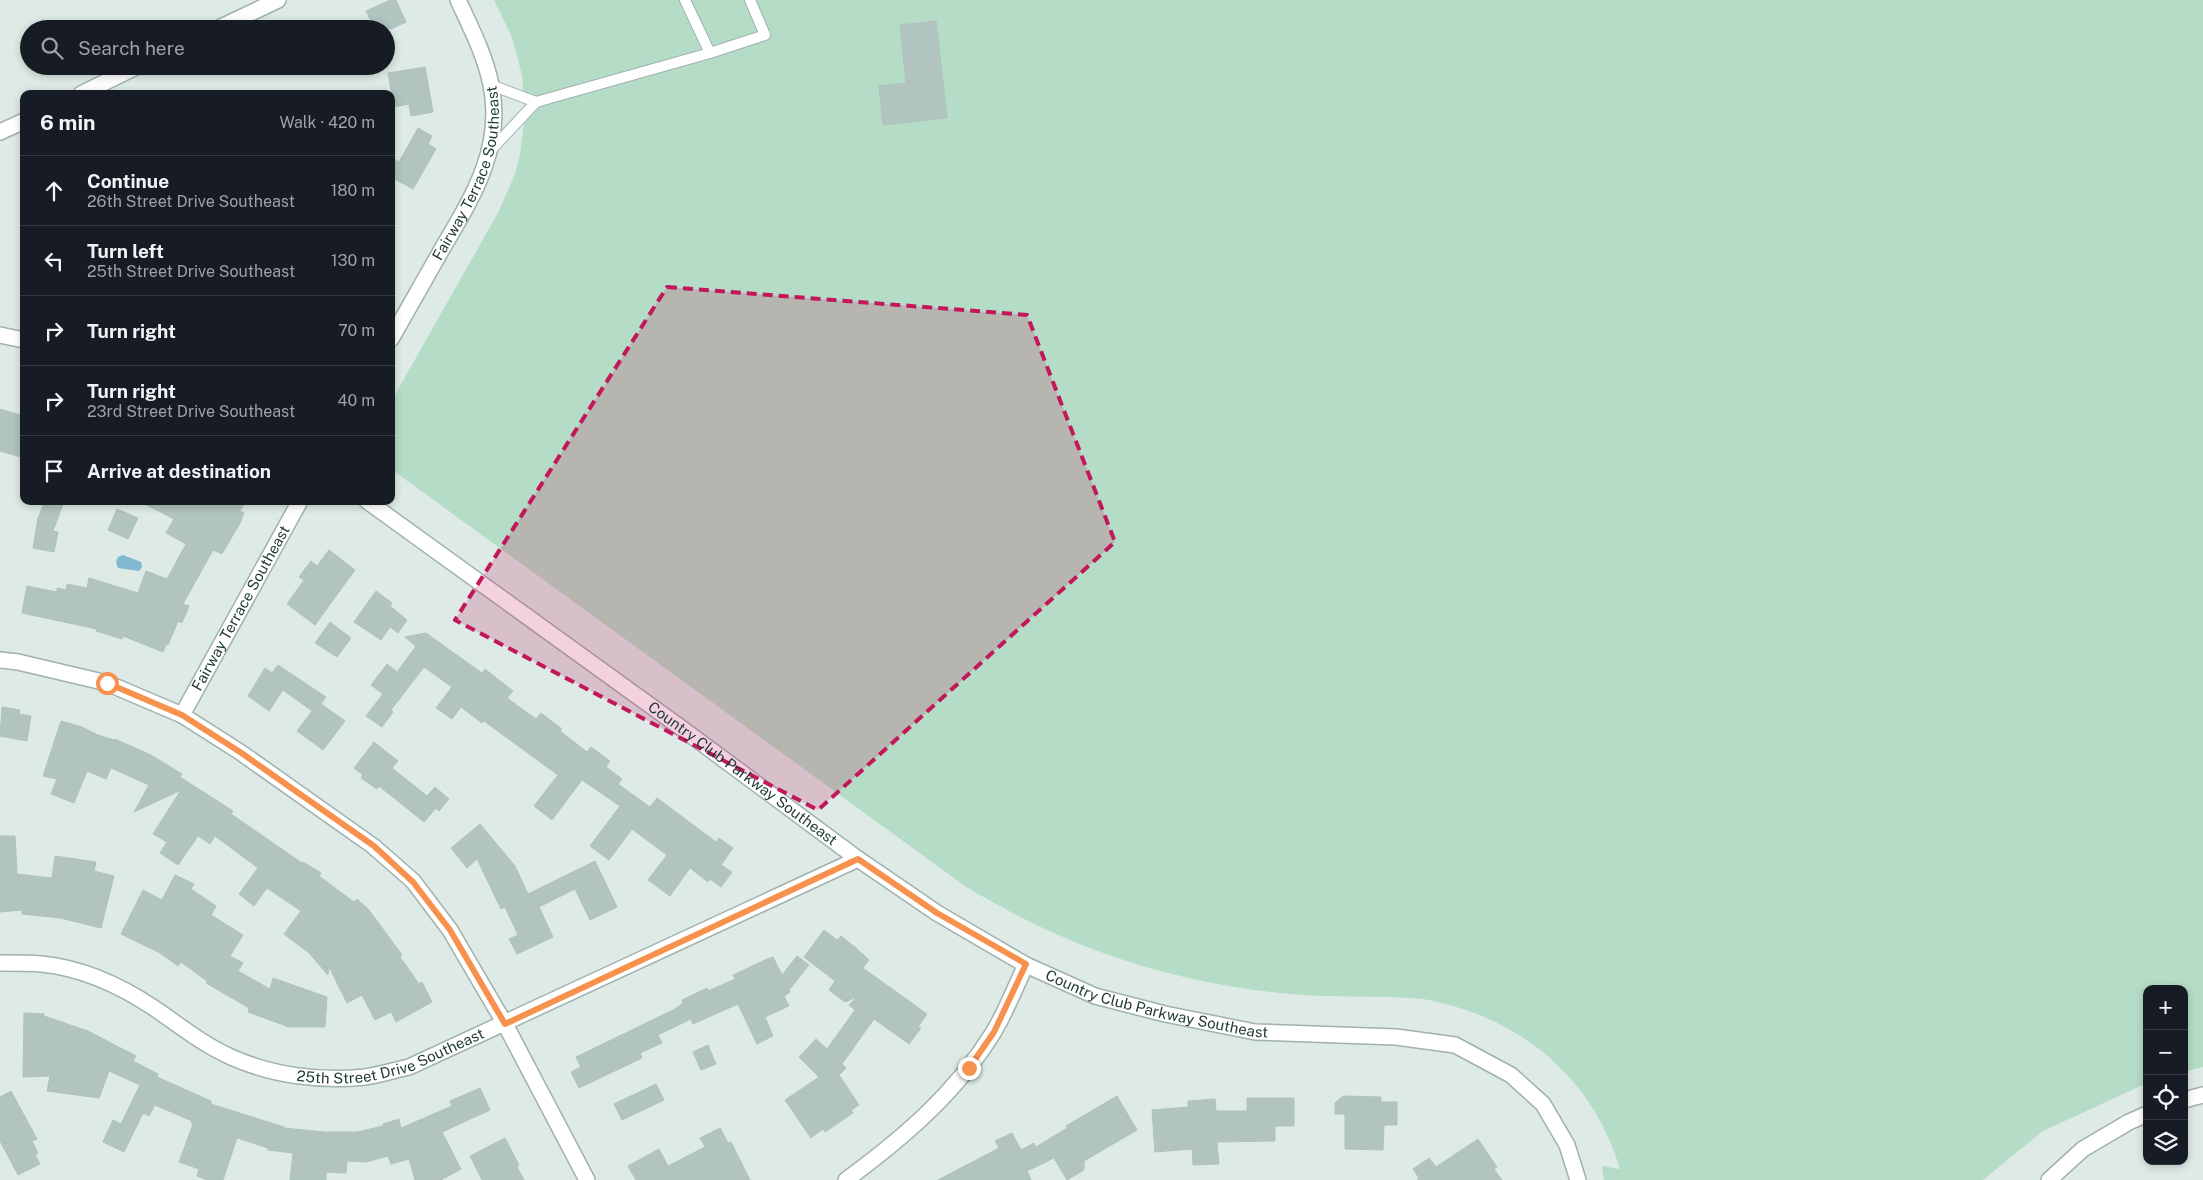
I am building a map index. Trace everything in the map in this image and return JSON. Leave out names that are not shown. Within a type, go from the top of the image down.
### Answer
[{"type":"street","points":[[236,20],[278,0]]},
{"type":"street","name":"Fairway Terrace Southeast","points":[[395,332],[474,196],[490,151],[493,120],[491,85],[485,62],[458,0]]},
{"type":"street","points":[[88,90],[119,75]]},
{"type":"street","points":[[0,132],[20,123]]},
{"type":"street","points":[[0,335],[20,339]]},
{"type":"street","name":"Fairway Terrace Southeast","points":[[182,715],[298,505]]},
{"type":"street","name":"Country Club Parkway Southeast","points":[[373,505],[680,727],[858,859],[937,913],[1026,964],[1095,996],[1165,1014],[1255,1032],[1396,1037],[1455,1045],[1511,1074],[1543,1104],[1568,1145],[1578,1180]]},
{"type":"street","points":[[0,660],[18,662],[107,683],[182,715],[240,752],[374,846],[413,882],[450,930],[505,1024],[587,1180]]},
{"type":"street","name":"25th Street Drive Southeast","points":[[0,963],[43,964],[87,974],[123,990],[154,1008],[188,1034],[231,1057],[268,1070],[312,1078],[364,1077],[409,1067],[858,859]]},
{"type":"street","points":[[846,1180],[891,1147],[944,1099],[994,1032],[1026,964]]},
{"type":"street","points":[[2188,1099],[2203,1095]]},
{"type":"street","points":[[2049,1180],[2083,1149],[2143,1116]]},
{"type":"lane","points":[[685,0],[710,53]]},
{"type":"lane","points":[[490,151],[536,102],[710,53],[765,35],[750,0]]},
{"type":"lane","points":[[491,85],[536,102]]},
{"type":"highlighted area","points":[[667,287],[1027,315],[1115,542],[818,810],[455,620]]},
{"type":"green space","points":[[494,0],[2203,0],[2203,1067],[2188,1071],[2188,985],[2143,985],[2143,1085],[2043,1131],[1983,1180],[1604,1180],[1602,1166],[1620,1169],[1607,1135],[1591,1105],[1570,1078],[1547,1055],[1520,1035],[1490,1020],[1458,1007],[1423,999],[1290,994],[1203,981],[1161,971],[1082,945],[1043,928],[965,886],[395,472],[395,395],[499,211],[515,174],[520,155],[525,115],[522,75],[512,37]]},
{"type":"water","points":[[123,555],[141,562],[142,567],[139,571],[118,568],[116,562],[118,557]]},
{"type":"building","points":[[390,0],[396,0],[406,22],[395,27],[395,20],[370,20],[366,11]]},
{"type":"building","points":[[936,21],[947,118],[883,125],[879,86],[906,83],[900,25]]},
{"type":"building","points":[[425,67],[433,112],[411,116],[409,104],[395,107],[395,90],[391,90],[388,75],[395,75],[395,72]]},
{"type":"building","points":[[418,128],[432,136],[428,144],[436,149],[413,189],[395,179],[395,160],[399,162]]},
{"type":"building","points":[[0,409],[20,415],[20,457],[0,451]]},
{"type":"building","points":[[43,505],[63,505],[53,531],[58,532],[54,552],[33,548],[38,518]]},
{"type":"building","points":[[147,505],[244,505],[240,511],[244,513],[240,523],[222,554],[213,550],[183,604],[189,606],[182,623],[178,621],[163,652],[123,636],[122,639],[96,631],[97,629],[22,613],[27,586],[57,592],[57,588],[66,590],[67,584],[87,588],[89,578],[138,593],[146,571],[167,579],[186,544],[166,533],[174,519]]},
{"type":"building","points":[[117,509],[138,518],[128,539],[108,530]]},
{"type":"building","points":[[329,550],[355,570],[315,625],[287,604],[304,580],[299,577],[311,561],[317,566]]},
{"type":"building","points":[[376,591],[392,603],[390,606],[407,620],[398,633],[390,627],[381,640],[354,622]]},
{"type":"building","points":[[330,622],[351,638],[337,657],[315,643]]},
{"type":"building","points":[[426,633],[482,673],[485,669],[513,691],[507,698],[536,719],[541,713],[587,752],[591,747],[610,761],[606,767],[622,779],[618,784],[650,807],[657,798],[716,842],[719,838],[733,848],[721,865],[732,872],[721,887],[710,879],[708,882],[690,868],[670,896],[648,880],[667,855],[632,829],[609,860],[590,846],[620,806],[582,780],[552,820],[534,806],[558,775],[484,721],[482,723],[461,707],[452,719],[436,708],[452,687],[424,667],[391,710],[393,712],[382,727],[366,716],[383,694],[371,685],[387,664],[397,672],[416,646],[405,637]]},
{"type":"building","points":[[278,665],[326,697],[321,704],[345,721],[323,750],[297,731],[312,711],[283,690],[269,711],[248,696],[265,668],[272,673]]},
{"type":"building","points":[[2,707],[20,710],[19,714],[31,716],[27,741],[0,736]]},
{"type":"building","points":[[61,721],[82,727],[98,735],[115,739],[151,755],[182,774],[180,777],[233,811],[231,814],[302,863],[321,873],[319,876],[354,902],[357,899],[369,910],[402,955],[400,957],[419,984],[422,982],[432,1002],[396,1022],[391,1012],[375,1020],[362,995],[347,1003],[329,967],[328,975],[309,953],[284,934],[301,911],[267,888],[254,906],[239,894],[258,868],[215,836],[210,844],[198,836],[178,865],[160,853],[167,842],[153,834],[181,790],[134,812],[149,785],[111,768],[106,779],[87,771],[74,803],[51,794],[57,779],[43,776]]},
{"type":"building","points":[[374,742],[398,761],[392,768],[427,796],[435,787],[449,799],[439,811],[436,808],[424,822],[379,786],[377,789],[361,778],[363,775],[354,768]]},
{"type":"building","points":[[480,824],[515,866],[528,894],[595,861],[617,907],[590,920],[575,889],[539,907],[553,937],[517,954],[509,939],[518,935],[505,907],[501,909],[477,859],[467,868],[451,848]]},
{"type":"building","points":[[0,836],[15,836],[17,874],[52,878],[55,856],[96,862],[94,871],[114,876],[101,928],[60,918],[22,914],[22,910],[0,912]]},
{"type":"building","points":[[175,875],[194,884],[191,889],[216,906],[211,915],[243,935],[230,956],[243,963],[238,971],[270,989],[273,978],[327,997],[325,1027],[289,1027],[248,1012],[249,1008],[206,983],[207,981],[181,962],[178,966],[160,953],[121,934],[143,890],[162,900]]},
{"type":"building","points":[[824,930],[837,940],[841,936],[856,948],[869,960],[863,968],[927,1014],[918,1027],[921,1028],[909,1044],[874,1019],[842,1064],[846,1068],[839,1075],[859,1105],[851,1110],[853,1113],[825,1132],[823,1129],[811,1138],[785,1100],[819,1077],[799,1057],[816,1039],[827,1049],[855,1010],[849,1005],[857,997],[845,1002],[829,990],[835,981],[804,957]]},
{"type":"building","points":[[797,956],[809,965],[789,990],[790,992],[784,996],[789,1006],[765,1017],[773,1036],[757,1044],[738,1004],[693,1024],[691,1019],[658,1035],[662,1043],[640,1053],[642,1058],[579,1088],[571,1072],[581,1067],[576,1057],[675,1009],[683,1003],[682,1000],[707,988],[708,991],[735,979],[733,975],[765,960],[773,957],[782,975]]},
{"type":"building","points":[[24,1013],[44,1014],[44,1016],[88,1031],[136,1056],[133,1061],[158,1074],[157,1077],[211,1101],[211,1104],[284,1128],[325,1132],[357,1132],[383,1126],[383,1124],[399,1119],[401,1128],[452,1106],[450,1101],[480,1088],[490,1110],[442,1132],[461,1169],[441,1180],[415,1180],[409,1159],[391,1164],[388,1156],[366,1162],[347,1161],[346,1173],[326,1172],[326,1180],[290,1180],[293,1153],[268,1150],[268,1148],[237,1138],[223,1180],[208,1180],[197,1176],[199,1169],[179,1162],[193,1124],[191,1123],[192,1121],[155,1105],[149,1116],[143,1113],[124,1152],[103,1142],[113,1120],[121,1124],[140,1085],[109,1071],[99,1098],[47,1091],[50,1076],[23,1077]]},
{"type":"building","points":[[708,1045],[716,1064],[701,1070],[693,1052]]},
{"type":"building","points":[[656,1084],[664,1100],[622,1120],[614,1104]]},
{"type":"building","points":[[11,1091],[37,1139],[32,1141],[38,1153],[35,1155],[40,1164],[18,1175],[0,1141],[0,1097]]},
{"type":"building","points":[[1117,1096],[1137,1130],[1084,1161],[1084,1170],[1067,1180],[1054,1158],[1027,1171],[1031,1180],[938,1180],[999,1148],[995,1141],[1012,1133],[1021,1150],[1034,1143],[1036,1147],[1067,1128],[1066,1126]]},
{"type":"building","points":[[1343,1096],[1381,1097],[1381,1102],[1397,1102],[1397,1125],[1384,1125],[1383,1150],[1345,1149],[1345,1114],[1335,1114],[1335,1103]]},
{"type":"building","points":[[1247,1098],[1294,1098],[1294,1126],[1275,1126],[1275,1141],[1217,1142],[1219,1164],[1193,1165],[1192,1149],[1155,1152],[1152,1110],[1188,1107],[1188,1101],[1215,1099],[1216,1111],[1247,1111]]},
{"type":"building","points":[[720,1128],[728,1143],[731,1142],[750,1180],[636,1180],[628,1166],[659,1149],[668,1166],[705,1147],[700,1138]]},
{"type":"building","points":[[505,1138],[519,1165],[517,1167],[524,1180],[482,1180],[470,1156]]},
{"type":"building","points":[[1478,1139],[1497,1167],[1494,1169],[1502,1180],[1417,1180],[1419,1178],[1413,1169],[1429,1158],[1436,1167]]},
{"type":"route","points":[[107,683],[182,715],[240,752],[374,846],[413,882],[450,930],[505,1024],[858,859],[937,913],[1026,964],[994,1032],[969,1068]]}]
